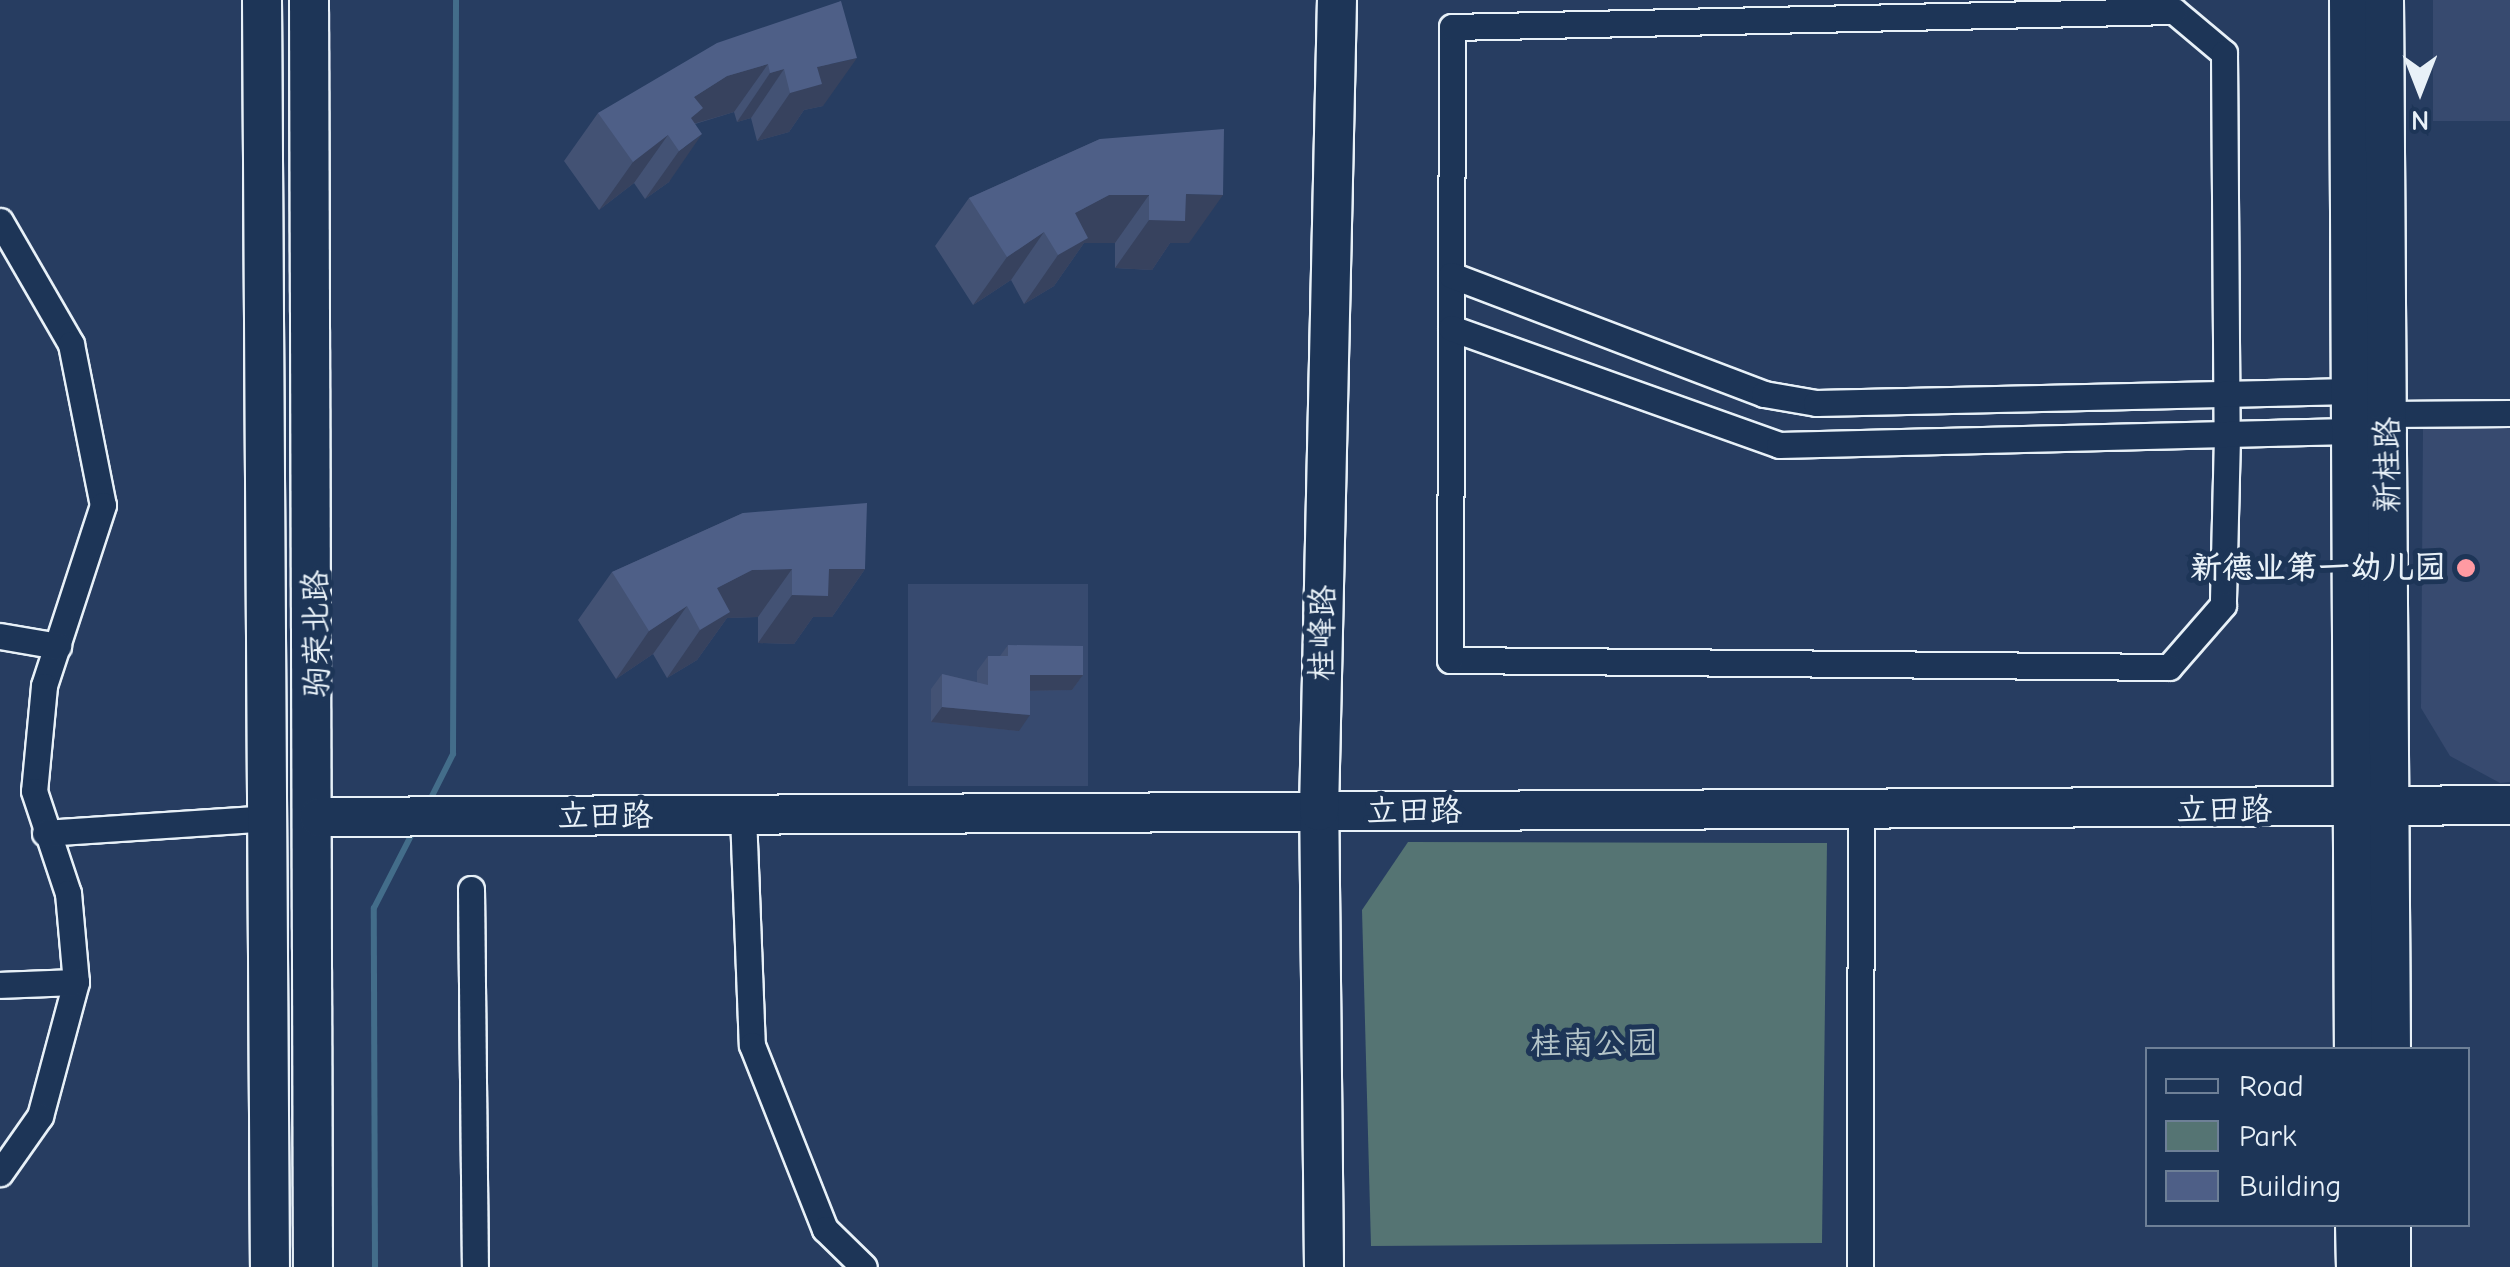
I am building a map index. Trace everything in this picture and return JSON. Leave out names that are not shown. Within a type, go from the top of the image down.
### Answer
[{"type":"main road","name":"驹荣北路","points":[[309,0],[319,818],[313,1267]]},
{"type":"main road","points":[[311,136],[332,0]]},
{"type":"main road","points":[[1314,1267],[1316,0]]},
{"type":"main road","name":"桂峰路","points":[[1324,1267],[1315,811],[1337,0]]},
{"type":"main road","points":[[2349,0],[2351,431],[2372,808],[2354,1047]]},
{"type":"main road","name":"新桂路","points":[[2384,0],[2387,414],[2372,808],[2391,1047]]},
{"type":"main road","points":[[260,7],[270,1267]]},
{"type":"main road","name":"立田路","points":[[319,818],[2510,805]]},
{"type":"main road","points":[[2356,1227],[2356,1267]]},
{"type":"main road","points":[[2391,1227],[2391,1267]]},
{"type":"street","points":[[2174,11],[2224,53],[2227,436],[2223,605],[2169,666],[1450,660],[1451,328],[1452,27],[2174,11]]},
{"type":"street","points":[[0,221],[70,344],[103,506],[44,686],[34,791],[68,893],[76,982],[40,1116],[0,1174]]},
{"type":"street","points":[[1451,275],[1764,394],[1816,404],[2351,391]]},
{"type":"street","points":[[1451,328],[1779,445],[2351,431]]},
{"type":"street","points":[[2387,414],[2510,412]]},
{"type":"street","points":[[0,636],[58,646]]},
{"type":"street","points":[[1860,1267],[1861,810]]},
{"type":"street","points":[[744,815],[752,1045],[824,1229],[864,1267]]},
{"type":"street","points":[[45,833],[269,818]]},
{"type":"street","points":[[471,889],[475,1267]]},
{"type":"street","points":[[0,985],[76,982]]},
{"type":"shaded area","points":[[2433,0],[2510,0],[2510,121],[2433,121]]},
{"type":"shaded area","name":"新德业第一幼儿园","points":[[2510,428],[2510,782],[2500,783],[2450,756],[2421,708],[2423,429]]},
{"type":"shaded area","points":[[908,584],[1088,584],[1088,786],[908,786]]},
{"type":"green space","name":"桂南公园","points":[[1408,842],[1827,843],[1822,1243],[1371,1246],[1362,910]]},
{"type":"building","points":[[841,1],[857,58],[817,67],[822,84],[790,93],[784,69],[770,73],[768,64],[727,76],[694,97],[703,108],[691,118],[702,134],[679,151],[668,135],[633,162],[598,113],[717,43]]},
{"type":"building","points":[[1224,129],[1223,195],[1186,194],[1185,221],[1149,220],[1149,195],[1109,195],[1075,213],[1088,238],[1058,255],[1044,232],[1007,257],[969,198],[1100,139]]},
{"type":"building","points":[[867,503],[865,569],[829,569],[828,596],[792,595],[792,569],[752,570],[717,588],[730,612],[700,630],[687,606],[649,631],[612,572],[743,513]]},
{"type":"building","points":[[1008,645],[1083,646],[1083,675],[1030,675],[1030,715],[942,707],[942,674],[988,685],[988,656],[1008,656]]},
{"type":"waterway","points":[[428,804],[453,754],[456,0]]},
{"type":"waterway","points":[[375,1267],[374,908],[415,828]]},
{"type":"place","name":"新德业第一幼儿园","points":[[2466,568]]}]
